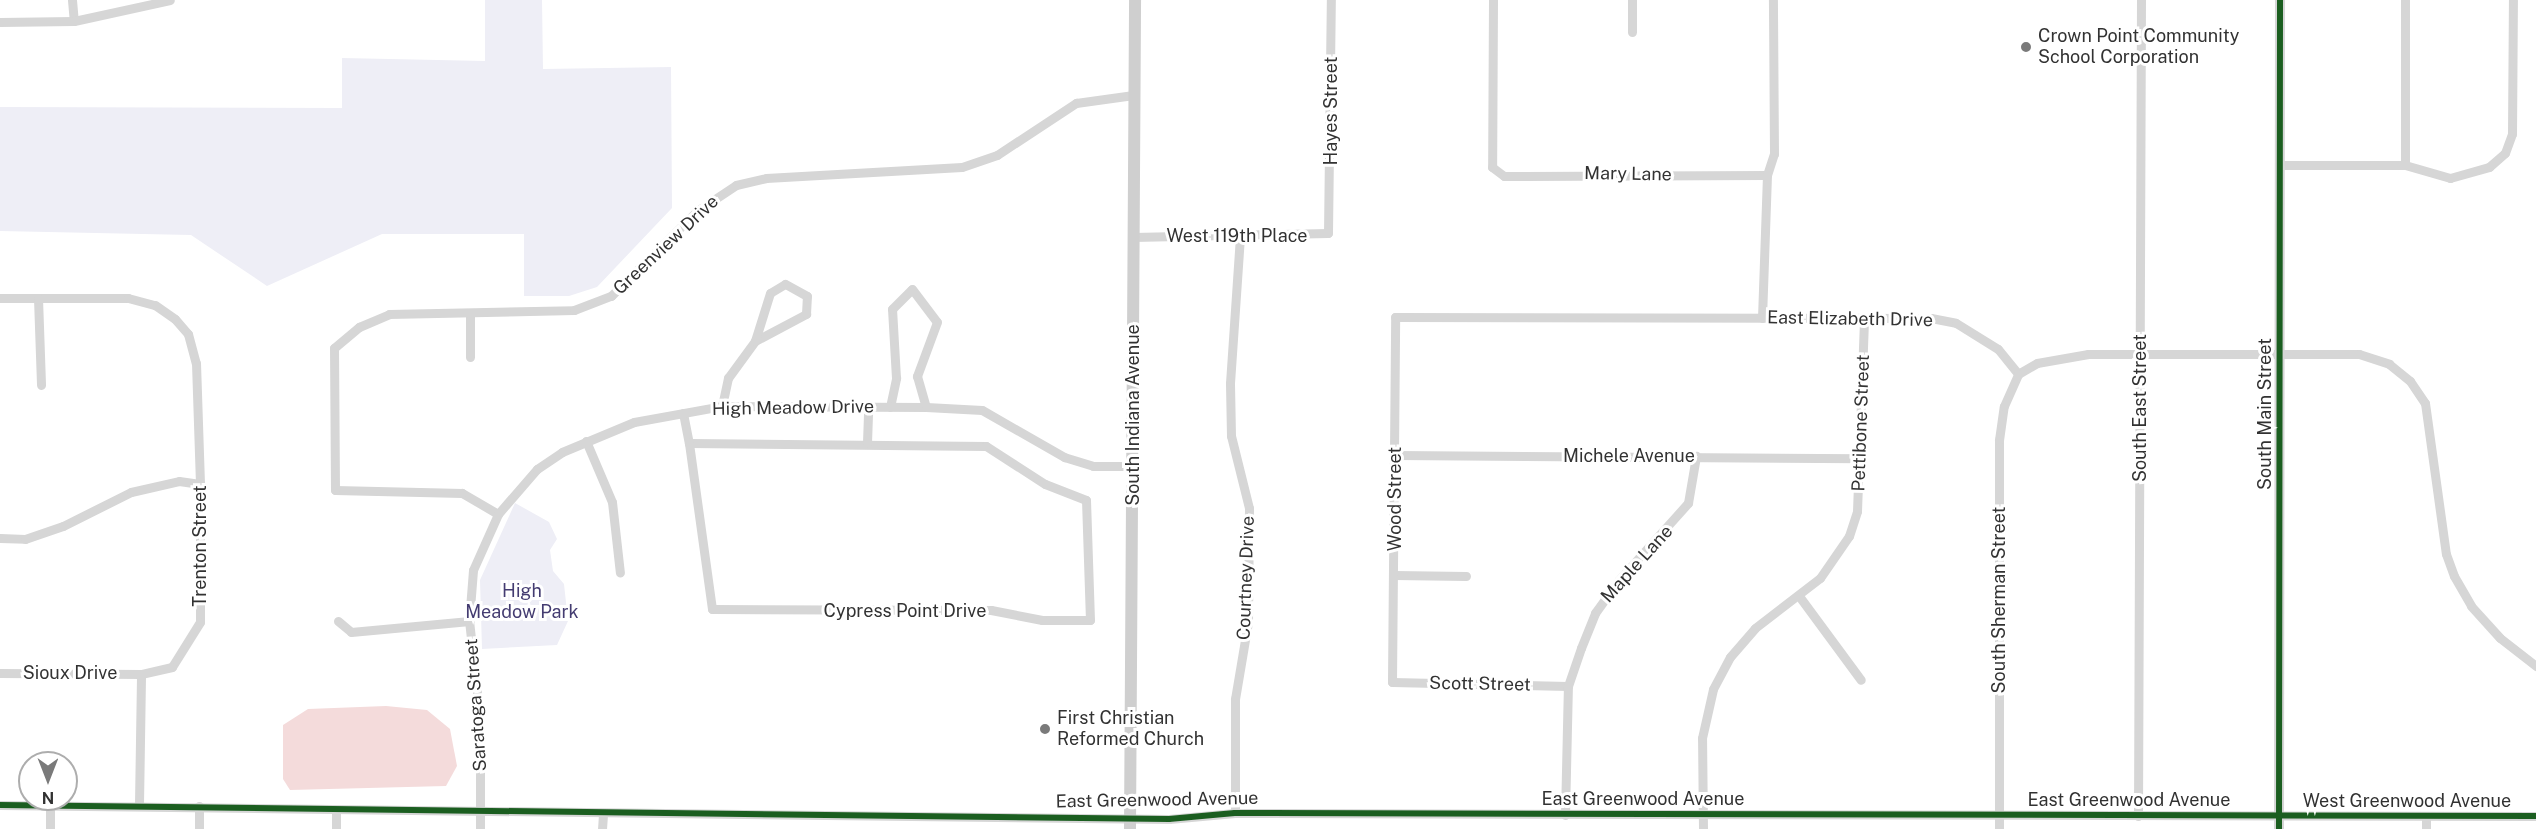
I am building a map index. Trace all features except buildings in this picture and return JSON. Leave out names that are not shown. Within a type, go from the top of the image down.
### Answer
[{"type":"main road","name":"South Indiana Avenue","points":[[1130,824],[1135,0]]},
{"type":"street","points":[[72,0],[74,21]]},
{"type":"street","points":[[0,22],[74,21],[135,4],[170,0]]},
{"type":"street","name":"Hayes Street","points":[[1330,0],[1331,222]]},
{"type":"street","name":"Mary Lane","points":[[1493,0],[1492,167],[1504,176],[1767,175]]},
{"type":"street","points":[[1632,0],[1632,32]]},
{"type":"street","points":[[1762,318],[1767,175],[1774,154],[1773,0]]},
{"type":"street","name":"South East Street","points":[[2138,816],[2141,0]]},
{"type":"street","name":"South Main Street","points":[[2279,829],[2280,0]]},
{"type":"street","points":[[2405,0],[2405,165]]},
{"type":"street","points":[[2280,165],[2405,165],[2450,178],[2472,176],[2505,153],[2512,134],[2513,0]]},
{"type":"street","name":"Greenview Drive","points":[[498,514],[462,493],[334,490],[334,348],[359,327],[389,314],[574,310],[611,296],[697,211],[736,185],[766,178],[962,167],[997,155],[1076,103],[1133,95]]},
{"type":"street","name":"West 119th Place","points":[[1133,237],[1323,236],[1331,222]]},
{"type":"street","name":"Courtney Drive","points":[[1235,813],[1235,699],[1248,610],[1249,508],[1232,436],[1230,383],[1240,236]]},
{"type":"street","points":[[722,406],[728,378],[755,341],[770,293],[786,284],[807,296],[806,314],[755,341]]},
{"type":"street","points":[[890,407],[896,378],[892,309],[912,289],[937,322],[917,376],[926,407]]},
{"type":"street","points":[[0,298],[38,298],[41,385]]},
{"type":"street","name":"Trenton Street","points":[[38,298],[128,298],[155,305],[188,334],[196,363],[200,484],[200,622],[172,667],[141,674]]},
{"type":"street","points":[[470,314],[470,357]]},
{"type":"street","name":"East Elizabeth Drive","points":[[1395,316],[1863,319],[1956,323],[1998,349],[2018,374]]},
{"type":"street","name":"Wood Street","points":[[1392,682],[1395,316]]},
{"type":"street","name":"Pettibone Street","points":[[1703,829],[1702,738],[1713,689],[1730,657],[1755,628],[1820,578],[1848,536],[1862,458],[1863,319]]},
{"type":"street","points":[[2018,374],[2063,356],[2359,354],[2389,364],[2410,381],[2425,403],[2444,544],[2454,576],[2471,606],[2500,638],[2536,666]]},
{"type":"street","name":"South Sherman Street","points":[[1998,829],[1999,440],[2004,406],[2018,374]]},
{"type":"street","name":"High Meadow Drive","points":[[498,514],[537,469],[586,441],[634,422],[722,406],[926,407],[982,411],[1064,458],[1093,466],[1133,466]]},
{"type":"street","points":[[867,443],[868,408]]},
{"type":"street","points":[[683,412],[689,443]]},
{"type":"street","points":[[586,441],[612,502],[620,573]]},
{"type":"street","name":"Cypress Point Drive","points":[[689,443],[867,443],[986,446],[1045,484],[1086,501],[1090,620],[1042,620],[991,610],[712,609],[689,443]]},
{"type":"street","name":"Michele Avenue","points":[[1395,455],[1862,458]]},
{"type":"street","name":"Maple Lane","points":[[1565,815],[1568,686],[1594,613],[1688,503],[1696,456]]},
{"type":"street","points":[[0,538],[25,539],[63,526],[131,492],[179,481],[200,484]]},
{"type":"street","name":"Saratoga Street","points":[[480,829],[482,814],[469,621],[473,570],[498,514]]},
{"type":"street","points":[[1394,575],[1466,576]]},
{"type":"street","points":[[1799,596],[1861,680]]},
{"type":"street","points":[[338,621],[351,632],[469,621]]},
{"type":"street","name":"Sioux Drive","points":[[0,673],[141,674]]},
{"type":"street","points":[[139,804],[141,674]]},
{"type":"street","name":"Scott Street","points":[[1392,682],[1568,686]]},
{"type":"street","name":"East Greenwood Avenue","points":[[78,805],[139,804],[336,812],[603,816],[1103,818],[1130,824],[1235,813],[2279,816]]},
{"type":"street","name":"East Greenwood Avenue","points":[[0,805],[18,805]]},
{"type":"street","points":[[199,806],[199,829]]},
{"type":"street","points":[[50,811],[50,829]]},
{"type":"street","points":[[336,812],[336,829]]},
{"type":"street","points":[[602,829],[603,816]]},
{"type":"street","name":"West Greenwood Avenue","points":[[2279,816],[2536,816]]},
{"type":"street","points":[[2426,816],[2426,829]]},
{"type":"street","points":[[1103,818],[1103,829]]},
{"type":"green space","points":[[485,0],[542,0],[543,69],[671,67],[672,208],[597,287],[569,296],[524,296],[524,234],[382,234],[267,286],[191,235],[0,231],[0,107],[342,108],[342,58],[485,61]]},
{"type":"green space","name":"High Meadow Park","points":[[515,503],[549,522],[557,539],[550,550],[553,571],[564,584],[568,621],[557,645],[482,649],[480,580]]},
{"type":"shaded area","points":[[386,706],[427,710],[450,729],[457,766],[446,786],[290,790],[283,779],[283,725],[308,709]]},
{"type":"cycle path","points":[[2279,829],[2280,0]]},
{"type":"cycle path","points":[[0,805],[1169,819],[1235,813],[2536,816]]},
{"type":"place","name":"Crown Point Community School Corporation","points":[[2026,47]]},
{"type":"place","name":"First Christian Reformed Church","points":[[1045,729]]}]
